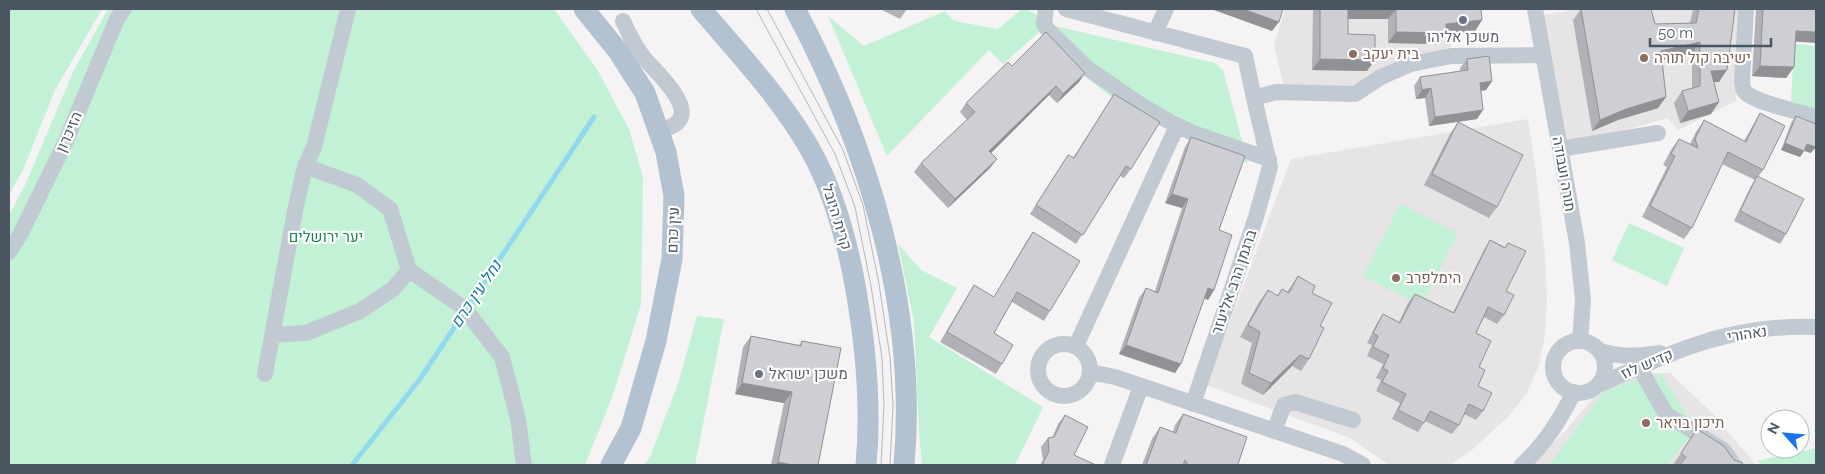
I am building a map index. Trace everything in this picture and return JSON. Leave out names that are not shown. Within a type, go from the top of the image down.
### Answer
[{"type":"main road","name":"עין כרם","points":[[584,9],[618,51],[667,127],[670,175],[674,196],[672,259],[658,332],[631,428],[611,465]]},
{"type":"main road","points":[[796,9],[827,75],[868,175],[882,229],[894,286],[904,358],[907,432],[904,465]]},
{"type":"main road","name":"קרית היובל","points":[[710,14],[798,128],[832,194],[845,236],[864,334],[869,431],[866,465]]},
{"type":"street","name":"הזיכרון","points":[[9,252],[20,236],[65,143],[117,19],[124,9]]},
{"type":"street","points":[[265,374],[305,166],[314,147],[348,9]]},
{"type":"street","points":[[1046,9],[1044,24],[1087,68],[1116,90],[1177,126],[1268,159]]},
{"type":"street","points":[[1066,9],[1155,33],[1166,9]]},
{"type":"street","points":[[1746,9],[1743,90],[1750,96],[1760,100],[1816,117]]},
{"type":"street","name":"תורה ועבודה","points":[[1540,10],[1542,55],[1577,243],[1583,300],[1580,341]]},
{"type":"street","points":[[623,21],[634,44],[678,100],[682,113],[680,120],[667,127]]},
{"type":"street","name":"ברגמן הרב אליעזר","points":[[1155,33],[1246,56],[1270,167],[1256,217],[1193,404]]},
{"type":"street","points":[[1254,98],[1276,92],[1355,94],[1381,77],[1411,64],[1451,56],[1542,55]]},
{"type":"street","points":[[1076,346],[1177,126]]},
{"type":"street","points":[[1560,149],[1658,133]]},
{"type":"street","points":[[305,166],[358,185],[390,209],[409,270],[464,308],[502,357],[518,419],[524,465]]},
{"type":"street","points":[[272,335],[306,333],[360,311],[393,288],[409,270]]},
{"type":"street","name":"נאהורי","points":[[1680,350],[1724,336],[1747,332],[1804,326],[1816,327]]},
{"type":"street","points":[[1580,341],[1590,343],[1600,351],[1605,362],[1605,370],[1603,378],[1592,390],[1574,392],[1566,390],[1560,384],[1553,368],[1554,359],[1559,351],[1570,342],[1580,341]]},
{"type":"street","points":[[1067,343],[1083,351],[1088,358],[1090,372],[1087,384],[1074,394],[1065,396],[1049,392],[1043,386],[1037,370],[1043,353],[1050,347],[1067,343]]},
{"type":"street","name":"קדיש לוז","points":[[1600,351],[1617,356],[1630,357],[1680,350]]},
{"type":"street","name":"קדיש לוז","points":[[1598,385],[1680,350]]},
{"type":"street","points":[[1639,368],[1666,414],[1723,450],[1734,465]]},
{"type":"street","points":[[1090,372],[1115,377],[1343,454],[1363,465]]},
{"type":"street","points":[[1112,465],[1141,386]]},
{"type":"street","points":[[1522,465],[1537,451],[1555,427],[1574,392]]},
{"type":"street","points":[[1274,431],[1284,405],[1295,402],[1353,420]]},
{"type":"shaded area","name":"בית יעקב","points":[[1285,9],[1445,9],[1451,47],[1372,75],[1349,88],[1283,84],[1274,45]]},
{"type":"shaded area","name":"ישיבה קול תורה","points":[[1578,9],[1738,9],[1736,101],[1678,130],[1668,118],[1618,132],[1566,140],[1544,15]]},
{"type":"shaded area","name":"הימלפרב","points":[[1528,119],[1545,256],[1547,300],[1545,335],[1539,365],[1527,393],[1510,415],[1472,450],[1450,465],[1389,465],[1350,438],[1206,385],[1291,159]]},
{"type":"shaded area","name":"תיכון בויאר","points":[[1643,373],[1670,373],[1711,412],[1756,465],[1532,465],[1566,430],[1601,389]]},
{"type":"green space","points":[[9,9],[102,9],[55,90],[23,170],[9,195]]},
{"type":"green space","name":"יער ירושלים","points":[[108,9],[554,9],[598,71],[629,129],[643,177],[641,304],[613,395],[585,465],[9,465],[9,216],[26,183],[73,72]]},
{"type":"green space","points":[[1022,9],[1027,9],[1055,26],[1215,63],[1223,70],[1248,163],[1190,140],[1135,112],[1101,89],[1039,32],[1003,64],[989,50],[887,156],[828,16],[864,46],[945,11],[954,21],[998,29]]},
{"type":"green space","points":[[1794,44],[1816,46],[1816,111],[1791,103]]},
{"type":"green space","points":[[1400,204],[1458,233],[1421,306],[1363,276]]},
{"type":"green space","points":[[1629,223],[1684,248],[1667,286],[1612,260]]},
{"type":"green space","points":[[898,244],[921,270],[957,288],[929,337],[1043,407],[1015,465],[922,465],[914,322]]},
{"type":"green space","points":[[697,316],[724,319],[695,465],[644,465],[650,457],[678,384]]},
{"type":"green space","name":"תיכון בויאר","points":[[1661,374],[1705,443],[1690,436],[1669,465],[1550,464],[1605,390],[1626,384],[1640,377]]},
{"type":"green space","points":[[1816,448],[1816,465],[1763,465],[1757,461],[1766,459],[1810,459],[1810,449]]},
{"type":"building","points":[[1243,9],[1283,9],[1279,22]]},
{"type":"building","points":[[1320,9],[1348,9],[1348,34],[1375,35],[1375,60],[1320,59]]},
{"type":"building","points":[[1396,9],[1481,9],[1482,20],[1446,24],[1446,33],[1396,32]]},
{"type":"building","points":[[1581,9],[1651,9],[1655,24],[1696,23],[1699,9],[1735,9],[1727,70],[1711,71],[1719,102],[1688,111],[1682,91],[1700,86],[1700,42],[1661,51],[1666,97],[1626,109],[1600,120]]},
{"type":"building","points":[[1763,9],[1816,9],[1816,32],[1796,31],[1794,67],[1760,66]]},
{"type":"building","points":[[1046,32],[1085,73],[1063,94],[1056,86],[989,151],[997,159],[955,199],[921,163],[975,112],[966,103],[1008,62],[1012,66]]},
{"type":"building","points":[[1489,56],[1492,81],[1480,83],[1483,110],[1435,117],[1431,88],[1422,90],[1420,77],[1468,70],[1467,59]]},
{"type":"building","points":[[1114,94],[1160,122],[1131,169],[1126,166],[1083,235],[1036,205],[1068,155],[1074,158]]},
{"type":"building","points":[[1760,113],[1785,126],[1763,170],[1728,152],[1692,228],[1650,206],[1675,156],[1671,154],[1679,139],[1698,148],[1695,139],[1704,120],[1746,142]]},
{"type":"building","points":[[1796,116],[1816,124],[1816,147],[1807,144],[1804,151],[1785,143]]},
{"type":"building","points":[[1458,122],[1523,155],[1497,207],[1432,174]]},
{"type":"building","points":[[1191,137],[1245,156],[1219,230],[1232,235],[1214,290],[1208,288],[1181,364],[1126,345],[1146,288],[1158,293],[1188,199],[1172,194]]},
{"type":"building","points":[[1757,176],[1804,199],[1786,234],[1740,211]]},
{"type":"building","points":[[1033,232],[1080,261],[1050,311],[1017,292],[994,333],[1013,345],[1002,364],[947,332],[974,285],[994,297]]},
{"type":"building","points":[[1490,240],[1505,248],[1508,243],[1526,251],[1506,291],[1514,295],[1504,315],[1488,307],[1476,333],[1491,341],[1479,367],[1485,370],[1478,386],[1492,393],[1483,411],[1469,404],[1459,425],[1430,411],[1424,423],[1398,410],[1406,394],[1382,382],[1388,371],[1383,368],[1389,355],[1373,347],[1378,336],[1373,333],[1383,314],[1400,323],[1415,294],[1454,313]]},
{"type":"building","points":[[1298,276],[1315,286],[1312,293],[1332,303],[1320,326],[1324,328],[1309,359],[1300,355],[1271,383],[1249,373],[1260,332],[1248,325],[1268,290],[1278,296],[1282,289],[1289,293]]},
{"type":"building","points":[[751,336],[801,346],[802,341],[841,348],[818,465],[792,465],[778,462],[792,392],[742,383]]},
{"type":"building","points":[[1183,414],[1247,437],[1238,465],[1188,465],[1185,460],[1183,465],[1146,465],[1160,427],[1176,433]]},
{"type":"building","points":[[1065,415],[1088,427],[1074,455],[1096,465],[1042,465],[1049,451],[1048,438],[1054,437]]},
{"type":"building","points":[[1697,429],[1724,446],[1734,460],[1743,463],[1741,465],[1680,465],[1686,457],[1681,453]]},
{"type":"waterway","name":"נחל עין כרם","points":[[352,465],[420,379],[594,117]]},
{"type":"tram line","points":[[756,9],[835,154],[855,207],[871,286],[882,358],[884,406],[881,465]]},
{"type":"tram line","points":[[767,9],[843,150],[863,205],[879,284],[890,357],[893,406],[890,465]]},
{"type":"place","name":"משכן אליהו","points":[[1463,20]]},
{"type":"place","name":"בית יעקב","points":[[1353,54]]},
{"type":"place","name":"ישיבה קול תורה","points":[[1644,58]]},
{"type":"place","name":"הימלפרב","points":[[1396,278]]},
{"type":"place","name":"משכן ישראל","points":[[759,374]]},
{"type":"place","name":"תיכון בויאר","points":[[1646,423]]}]
